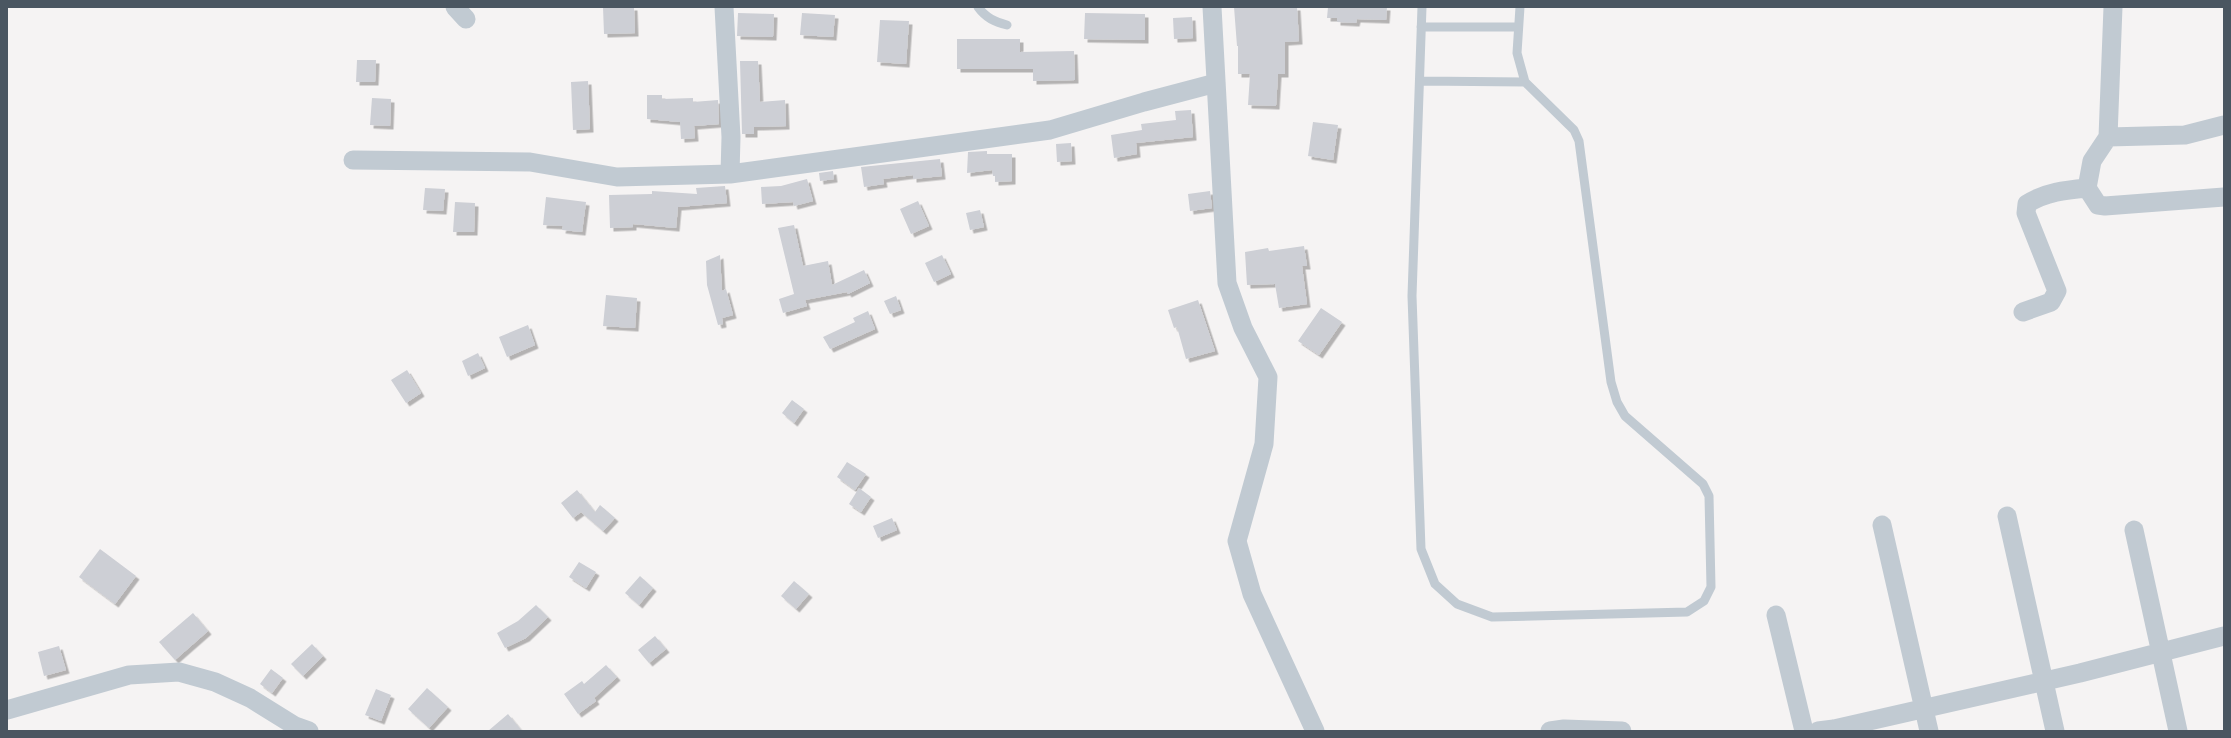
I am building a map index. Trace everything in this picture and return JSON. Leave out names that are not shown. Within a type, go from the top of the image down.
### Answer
[{"type":"street","points":[[724,7],[731,137],[730,174]]},
{"type":"street","points":[[1212,7],[1227,283],[1244,328],[1268,377],[1264,444],[1237,541],[1252,594],[1315,731]]},
{"type":"street","points":[[2112,7],[2108,137],[2092,160],[2087,188],[2098,204],[2105,206],[2224,197]]},
{"type":"street","points":[[353,160],[530,162],[617,177],[730,174],[1050,130],[1144,102],[1216,83]]},
{"type":"street","points":[[2108,137],[2185,135],[2224,125]]},
{"type":"street","points":[[2023,312],[2051,302],[2057,291],[2028,219],[2026,213],[2027,204],[2035,199],[2062,190],[2087,188]]},
{"type":"street","points":[[2008,516],[2056,731]]},
{"type":"street","points":[[1882,525],[1929,731]]},
{"type":"street","points":[[2134,530],[2178,731]]},
{"type":"street","points":[[1776,615],[1804,731]]},
{"type":"street","points":[[1818,731],[2044,681],[2224,636]]},
{"type":"street","points":[[7,710],[129,675],[179,672],[215,682],[229,688],[250,698],[295,726],[309,731]]},
{"type":"street","points":[[1550,731],[1564,729],[1622,731]]},
{"type":"lane","points":[[978,7],[995,22],[1007,24]]},
{"type":"lane","points":[[1422,7],[1412,296],[1421,549],[1435,584],[1457,604],[1492,617],[1687,612],[1704,601],[1711,587],[1709,496],[1703,484],[1625,416],[1617,402],[1611,382],[1578,141],[1574,130],[1525,82],[1518,53],[1520,7]]},
{"type":"lane","points":[[1421,27],[1518,27]]},
{"type":"lane","points":[[1420,81],[1525,82]]},
{"type":"building","points":[[603,7],[634,7],[635,33],[604,34]]},
{"type":"building","points":[[1234,7],[1297,7],[1299,41],[1285,42],[1285,74],[1278,74],[1276,106],[1248,105],[1250,74],[1238,74],[1238,46]]},
{"type":"building","points":[[1328,7],[1387,7],[1386,20],[1357,19],[1356,23],[1337,22],[1337,18],[1327,18]]},
{"type":"building","points":[[738,13],[774,14],[773,37],[737,36]]},
{"type":"building","points":[[802,13],[835,15],[833,37],[800,35]]},
{"type":"building","points":[[1085,13],[1145,14],[1145,40],[1084,39]]},
{"type":"building","points":[[1192,17],[1193,38],[1174,39],[1173,18]]},
{"type":"building","points":[[880,20],[909,21],[906,64],[877,62]]},
{"type":"building","points":[[957,39],[1020,39],[1020,52],[1074,51],[1075,80],[1033,81],[1033,69],[957,69]]},
{"type":"building","points":[[357,60],[376,60],[375,82],[356,82]]},
{"type":"building","points":[[740,61],[758,61],[760,102],[785,100],[786,126],[754,127],[754,134],[742,134]]},
{"type":"building","points":[[588,81],[590,129],[573,130],[571,82]]},
{"type":"building","points":[[647,95],[662,95],[662,99],[693,98],[693,102],[718,100],[719,124],[694,126],[695,138],[681,139],[680,122],[647,119]]},
{"type":"building","points":[[372,98],[391,99],[390,126],[370,125]]},
{"type":"building","points":[[1191,110],[1193,137],[1136,143],[1137,154],[1114,158],[1111,135],[1142,130],[1141,124],[1176,120],[1175,111]]},
{"type":"building","points":[[1313,122],[1338,125],[1333,160],[1308,156]]},
{"type":"building","points":[[1071,143],[1072,161],[1057,162],[1056,144]]},
{"type":"building","points":[[987,151],[987,154],[1012,154],[1012,181],[995,182],[995,176],[993,176],[992,170],[967,173],[968,152]]},
{"type":"building","points":[[940,159],[942,176],[913,179],[913,175],[883,179],[884,184],[864,187],[861,167]]},
{"type":"building","points":[[833,171],[834,179],[820,181],[819,173]]},
{"type":"building","points":[[807,179],[813,201],[794,206],[793,202],[762,204],[761,187],[781,186]]},
{"type":"building","points":[[725,186],[727,203],[678,207],[676,228],[633,224],[633,227],[610,228],[609,195],[652,194],[652,191],[697,194],[696,188]]},
{"type":"building","points":[[425,188],[445,189],[443,211],[423,210]]},
{"type":"building","points":[[1210,191],[1212,208],[1190,211],[1188,194]]},
{"type":"building","points":[[546,197],[586,202],[582,232],[562,230],[563,226],[543,225]]},
{"type":"building","points":[[918,201],[929,226],[911,234],[900,209]]},
{"type":"building","points":[[455,202],[475,203],[474,232],[453,232]]},
{"type":"building","points":[[980,210],[984,227],[970,230],[966,213]]},
{"type":"building","points":[[794,225],[803,266],[828,261],[832,285],[864,270],[870,283],[848,294],[847,292],[805,300],[807,306],[783,313],[779,299],[794,294],[778,228]]},
{"type":"building","points":[[1304,246],[1307,266],[1302,266],[1307,304],[1279,308],[1275,284],[1247,285],[1245,252],[1268,248],[1269,251]]},
{"type":"building","points":[[720,255],[722,291],[726,289],[733,315],[722,318],[723,324],[718,325],[707,285],[706,261]]},
{"type":"building","points":[[942,255],[951,274],[934,282],[925,263]]},
{"type":"building","points":[[606,295],[637,298],[635,328],[603,326]]},
{"type":"building","points":[[896,296],[901,310],[890,314],[884,301]]},
{"type":"building","points":[[1198,300],[1215,351],[1186,359],[1177,327],[1174,328],[1168,310]]},
{"type":"building","points":[[1321,308],[1342,322],[1319,355],[1298,341]]},
{"type":"building","points":[[868,311],[875,329],[830,349],[823,337],[855,322],[853,318]]},
{"type":"building","points":[[528,325],[535,345],[507,357],[499,337]]},
{"type":"building","points":[[478,353],[485,368],[468,376],[462,361]]},
{"type":"building","points":[[407,370],[421,393],[406,403],[391,380]]},
{"type":"building","points":[[792,400],[804,409],[794,423],[782,413]]},
{"type":"building","points":[[847,462],[866,474],[855,490],[837,477]]},
{"type":"building","points":[[859,488],[871,497],[861,512],[849,504]]},
{"type":"building","points":[[577,490],[595,512],[600,505],[615,518],[603,531],[581,512],[573,518],[561,503]]},
{"type":"building","points":[[892,518],[897,530],[878,538],[873,526]]},
{"type":"building","points":[[100,549],[136,576],[115,604],[79,577]]},
{"type":"building","points":[[579,562],[596,572],[586,588],[569,577]]},
{"type":"building","points":[[640,576],[653,588],[639,605],[625,593]]},
{"type":"building","points":[[794,581],[809,594],[796,609],[781,596]]},
{"type":"building","points":[[536,605],[548,617],[526,638],[505,648],[497,633],[518,621]]},
{"type":"building","points":[[193,613],[208,631],[175,660],[159,642]]},
{"type":"building","points":[[655,636],[666,649],[649,663],[638,650]]},
{"type":"building","points":[[312,644],[323,656],[303,676],[291,664]]},
{"type":"building","points":[[59,646],[66,670],[44,676],[38,652]]},
{"type":"building","points":[[606,665],[617,677],[594,698],[596,701],[578,714],[564,694],[582,681],[584,684]]},
{"type":"building","points":[[271,669],[283,678],[272,693],[260,684]]},
{"type":"building","points":[[427,688],[448,707],[429,728],[408,709]]},
{"type":"building","points":[[376,689],[391,695],[381,721],[365,715]]},
{"type":"building","points":[[508,714],[522,731],[488,731]]}]
